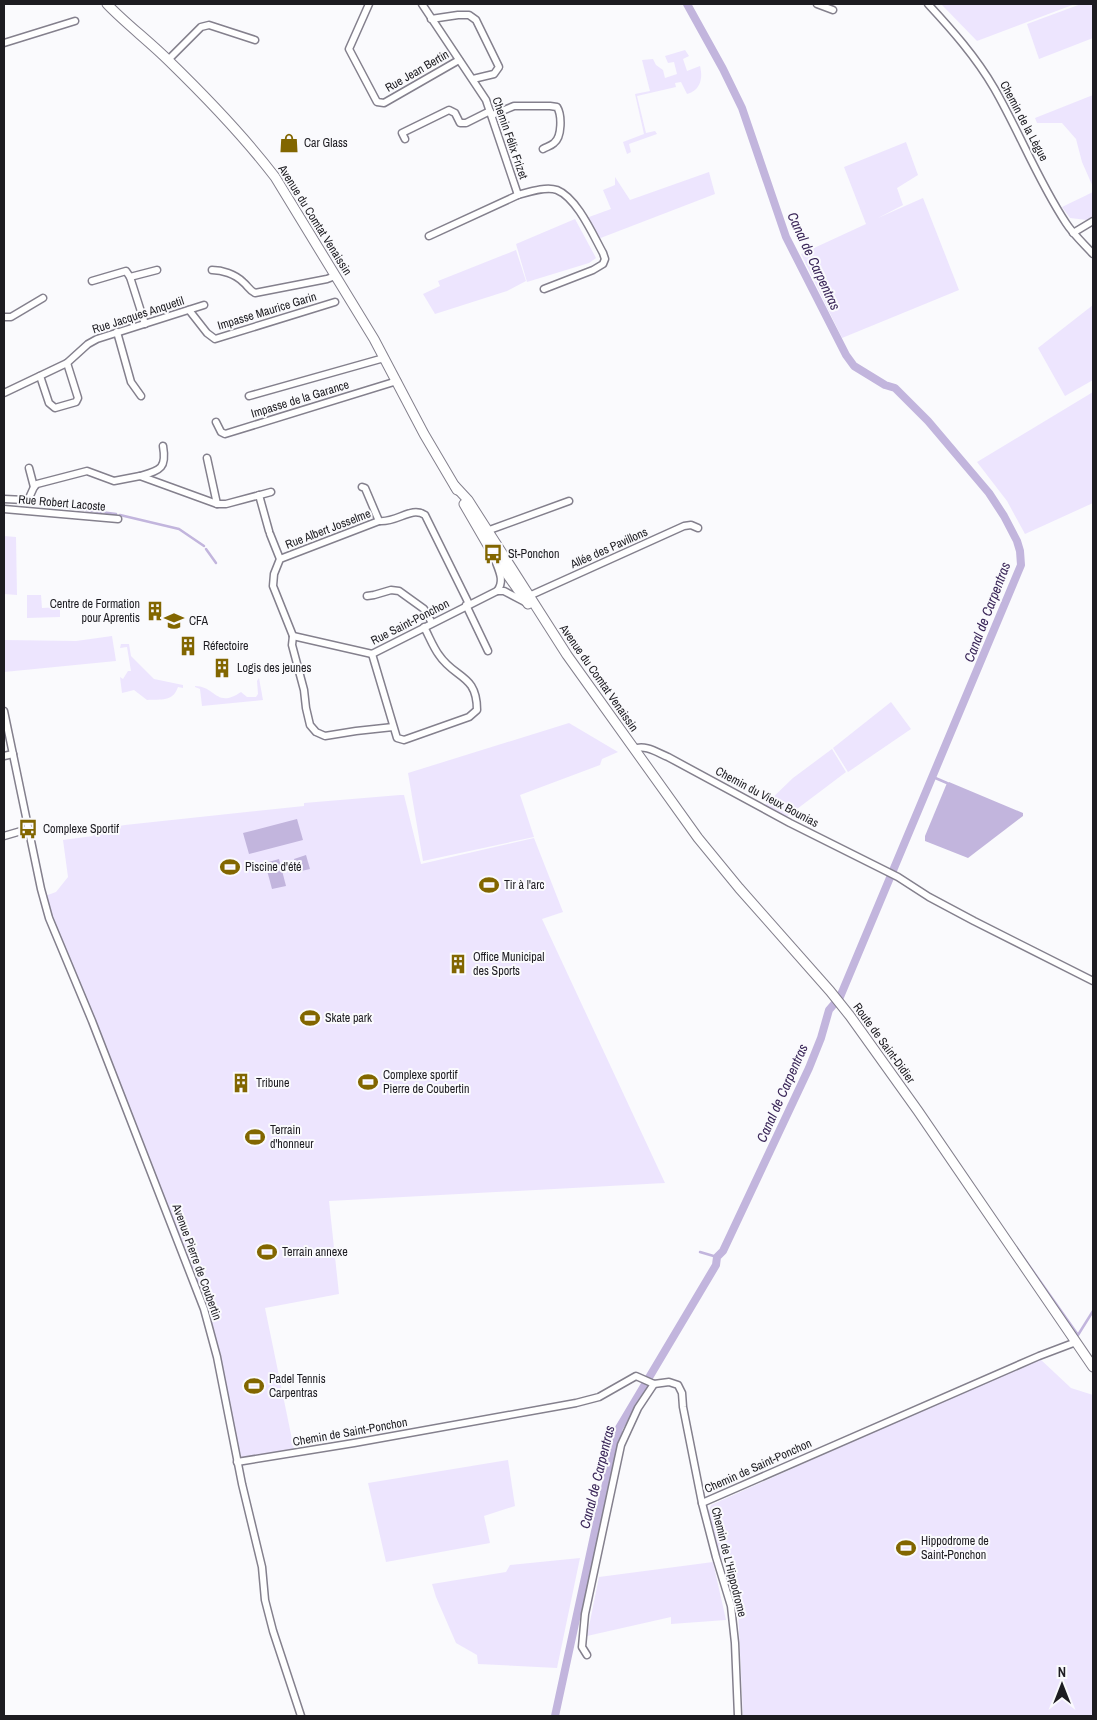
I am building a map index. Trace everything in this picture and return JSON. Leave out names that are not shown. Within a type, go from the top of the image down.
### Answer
[{"type":"main road","name":"Avenue du Comtat Venaissin","points":[[107,4],[168,60],[268,167],[384,358],[424,434],[455,486],[468,500],[493,554],[512,583],[527,596]]},
{"type":"main road","name":"Avenue du Comtat Venaissin","points":[[484,532],[509,563],[527,596],[634,749]]},
{"type":"main road","name":"Route de Saint-Didier","points":[[634,749],[718,862],[832,993],[918,1111],[1093,1367]]},
{"type":"street","name":"Rue Jean Bertin","points":[[370,4],[349,49],[377,102],[384,103],[459,60]]},
{"type":"street","name":"Chemin Félix Frizet","points":[[422,4],[486,100],[518,195],[545,190],[556,190],[564,194],[583,217],[605,259],[604,264],[593,270],[544,289]]},
{"type":"street","points":[[817,4],[833,10]]},
{"type":"street","name":"Chemin de la Lègue","points":[[928,4],[976,60],[994,87],[1056,206],[1073,233],[1093,254]]},
{"type":"street","points":[[431,19],[469,15],[476,20],[499,67],[494,74],[473,79]]},
{"type":"street","points":[[4,43],[76,21]]},
{"type":"street","points":[[168,60],[201,27],[209,25],[255,40]]},
{"type":"street","points":[[405,139],[402,132],[449,110],[455,113],[460,123],[466,123],[514,106],[550,106],[557,108],[560,112],[559,136],[555,142],[543,149]]},
{"type":"street","points":[[429,236],[518,195]]},
{"type":"street","points":[[1073,233],[1093,221]]},
{"type":"street","points":[[130,277],[157,270]]},
{"type":"street","points":[[212,270],[220,270],[230,274],[243,282],[248,290],[255,293],[335,276]]},
{"type":"street","points":[[92,281],[126,271],[130,277],[145,324]]},
{"type":"street","points":[[4,317],[11,317],[42,298]]},
{"type":"street","name":"Impasse Maurice Garin","points":[[189,310],[208,334],[216,339],[335,302]]},
{"type":"street","name":"Rue Jacques Anquetil","points":[[4,394],[67,363],[88,344],[97,339],[204,305]]},
{"type":"street","points":[[117,332],[131,382],[141,396]]},
{"type":"street","points":[[249,396],[384,358]]},
{"type":"street","points":[[40,376],[50,403],[55,408],[76,402],[78,398],[67,363]]},
{"type":"street","name":"Impasse de la Garance","points":[[216,422],[218,428],[225,434],[397,381]]},
{"type":"street","points":[[34,487],[42,482],[87,471],[114,482],[154,472],[163,465],[165,460],[163,446]]},
{"type":"street","points":[[207,458],[217,504]]},
{"type":"street","points":[[4,499],[25,500],[31,495],[34,487],[29,468]]},
{"type":"street","points":[[140,476],[217,504],[226,504],[271,492]]},
{"type":"street","points":[[362,486],[365,488],[379,521]]},
{"type":"street","points":[[259,495],[269,532],[280,559]]},
{"type":"street","points":[[484,532],[569,501]]},
{"type":"street","name":"Rue Robert Lacoste","points":[[4,509],[118,519]]},
{"type":"street","name":"Rue Albert Josselme","points":[[393,727],[356,730],[325,736],[316,732],[310,725],[304,690],[292,645],[293,636],[272,586],[280,559],[379,521],[388,522],[414,512],[425,515],[488,651]]},
{"type":"street","name":"Allée des Pavillons","points":[[527,596],[684,526],[690,525],[698,528]]},
{"type":"street","points":[[493,554],[501,578],[500,589],[527,596]]},
{"type":"street","points":[[509,563],[512,572],[512,583],[527,596]]},
{"type":"street","name":"Rue Saint-Ponchon","points":[[293,636],[372,654],[512,583]]},
{"type":"street","points":[[367,596],[374,596],[391,590],[399,591],[424,609],[432,623]]},
{"type":"street","points":[[372,654],[397,738],[404,740],[469,718],[477,710],[474,688],[439,655],[424,627]]},
{"type":"street","name":"Avenue Pierre de Coubertin","points":[[4,711],[41,889],[49,918],[92,1021],[204,1309],[218,1357],[237,1462],[262,1567],[265,1600],[273,1631],[301,1716]]},
{"type":"street","name":"Chemin du Vieux Bounias","points":[[634,749],[637,747],[647,748],[668,757],[790,823],[898,877],[967,917],[1093,981]]},
{"type":"street","points":[[4,756],[13,754]]},
{"type":"street","points":[[4,836],[28,829]]},
{"type":"street","name":"Chemin de Saint-Ponchon","points":[[237,1462],[576,1403],[599,1397],[636,1376],[653,1384],[669,1382],[681,1387],[702,1503],[1039,1356],[1076,1342]]},
{"type":"street","points":[[587,1655],[582,1648],[585,1614],[621,1445],[638,1408],[653,1384]]},
{"type":"street","name":"Chemin de L'Hippodrome","points":[[702,1503],[732,1612],[738,1716]]},
{"type":"shaded area","points":[[941,4],[1075,4],[977,41]]},
{"type":"shaded area","points":[[1081,4],[1093,4],[1093,38],[1039,59],[1027,24]]},
{"type":"shaded area","points":[[685,50],[689,56],[683,59],[687,71],[700,66],[701,79],[698,87],[687,94],[681,82],[675,83],[676,87],[637,96],[646,133],[655,131],[657,134],[629,144],[631,152],[627,154],[623,142],[644,134],[635,94],[650,91],[642,60],[653,59],[656,65],[663,70],[665,78],[677,74],[674,62],[668,63],[665,56]]},
{"type":"shaded area","points":[[1093,95],[1093,187],[1082,162],[1076,139],[1062,123],[1037,123],[1035,118]]},
{"type":"shaded area","points":[[906,142],[918,175],[897,188],[903,205],[878,218],[923,198],[959,290],[842,338],[801,254],[866,224],[844,167]]},
{"type":"shaded area","points":[[709,172],[715,194],[598,239],[587,220],[589,217],[611,209],[603,190],[615,185],[615,177],[630,200]]},
{"type":"shaded area","points":[[1093,192],[1093,216],[1087,220],[1070,218],[1062,207]]},
{"type":"shaded area","points":[[575,219],[596,258],[589,263],[527,282],[516,244]]},
{"type":"shaded area","points":[[516,250],[526,281],[507,291],[435,314],[423,294],[440,286],[438,281]]},
{"type":"shaded area","points":[[1093,305],[1093,380],[1065,396],[1038,348]]},
{"type":"shaded area","points":[[1093,392],[1093,503],[1025,534],[1007,501],[977,462]]},
{"type":"shaded area","points":[[4,536],[16,537],[17,595],[4,594]]},
{"type":"shaded area","points":[[27,595],[41,595],[42,608],[60,607],[60,617],[27,618]]},
{"type":"shaded area","points":[[112,636],[116,661],[4,672],[4,640],[76,641]]},
{"type":"shaded area","points":[[121,644],[129,644],[131,656],[154,679],[183,685],[183,688],[178,687],[173,695],[162,699],[147,700],[134,690],[122,693],[120,677],[123,679],[128,671],[131,671],[127,647],[120,648]]},
{"type":"shaded area","points":[[259,678],[263,700],[202,706],[200,689],[195,687],[208,689],[221,698],[233,697],[241,692],[247,697],[256,697],[258,694],[257,681]]},
{"type":"shaded area","points":[[891,702],[911,729],[848,772],[833,748]]},
{"type":"shaded area","points":[[569,723],[618,752],[602,759],[600,765],[520,795],[534,837],[423,861],[408,773]]},
{"type":"shaded area","points":[[832,749],[846,772],[785,818],[764,806],[793,778]]},
{"type":"shaded area","points":[[949,782],[1023,813],[1023,816],[968,858],[925,841],[925,836]]},
{"type":"shaded area","name":"Complexe sportif Pierre de Coubertin","points":[[404,795],[421,864],[534,838],[563,912],[542,919],[665,1183],[329,1201],[339,1294],[265,1308],[294,1449],[241,1458],[221,1359],[206,1304],[52,919],[45,896],[56,892],[68,877],[63,840],[93,836],[95,830],[125,825],[304,806],[304,803]]},
{"type":"shaded area","points":[[297,819],[303,840],[249,854],[243,833]]},
{"type":"shaded area","points":[[306,855],[310,869],[297,872],[294,859]]},
{"type":"shaded area","points":[[279,859],[286,886],[272,889],[265,863]]},
{"type":"shaded area","name":"Hippodrome de Saint-Ponchon","points":[[1039,1358],[1071,1388],[1093,1395],[1093,1716],[743,1716],[738,1610],[708,1515],[711,1505]]},
{"type":"shaded area","points":[[508,1460],[515,1506],[484,1516],[490,1543],[386,1562],[368,1483]]},
{"type":"shaded area","points":[[580,1558],[557,1668],[478,1664],[477,1655],[456,1643],[432,1584],[506,1572],[510,1565]]},
{"type":"shaded area","points":[[713,1562],[726,1620],[671,1624],[671,1617],[587,1636],[599,1577]]},
{"type":"waterway","name":"Canal de Carpentras","points":[[555,1716],[619,1428],[716,1265],[717,1257],[723,1251],[809,1068],[821,1038],[829,1010],[840,997],[1021,565],[1017,541],[989,493],[928,421],[895,388],[885,385],[854,366],[846,355],[786,237],[742,108],[687,4]]},
{"type":"waterway","points":[[40,504],[116,514]]},
{"type":"waterway","points":[[120,515],[179,529],[204,546]]},
{"type":"waterway","points":[[206,549],[216,563]]},
{"type":"waterway","points":[[933,777],[947,783]]},
{"type":"waterway","points":[[1016,1247],[1078,1335],[1093,1311]]},
{"type":"waterway","points":[[700,1252],[717,1257]]},
{"type":"place","name":"Car Glass","points":[[289,143]]},
{"type":"place","name":"St-Ponchon","points":[[493,554]]},
{"type":"place","name":"Centre de Formation pour Aprentis","points":[[155,611]]},
{"type":"place","name":"CFA","points":[[174,621]]},
{"type":"place","name":"Réfectoire","points":[[188,646]]},
{"type":"place","name":"Logis des jeunes","points":[[222,668]]},
{"type":"place","name":"Complexe Sportif","points":[[28,829]]},
{"type":"place","name":"Piscine d'été","points":[[230,867]]},
{"type":"place","name":"Tir à l'arc","points":[[489,885]]},
{"type":"place","name":"Office Municipal des Sports","points":[[458,964]]},
{"type":"place","name":"Skate park","points":[[310,1018]]},
{"type":"place","name":"Complexe sportif Pierre de Coubertin","points":[[368,1082]]},
{"type":"place","name":"Tribune","points":[[241,1083]]},
{"type":"place","name":"Terrain d'honneur","points":[[255,1137]]},
{"type":"place","name":"Terrain annexe","points":[[267,1252]]},
{"type":"place","name":"Padel Tennis Carpentras","points":[[254,1386]]},
{"type":"place","name":"Hippodrome de Saint-Ponchon","points":[[906,1548]]}]
